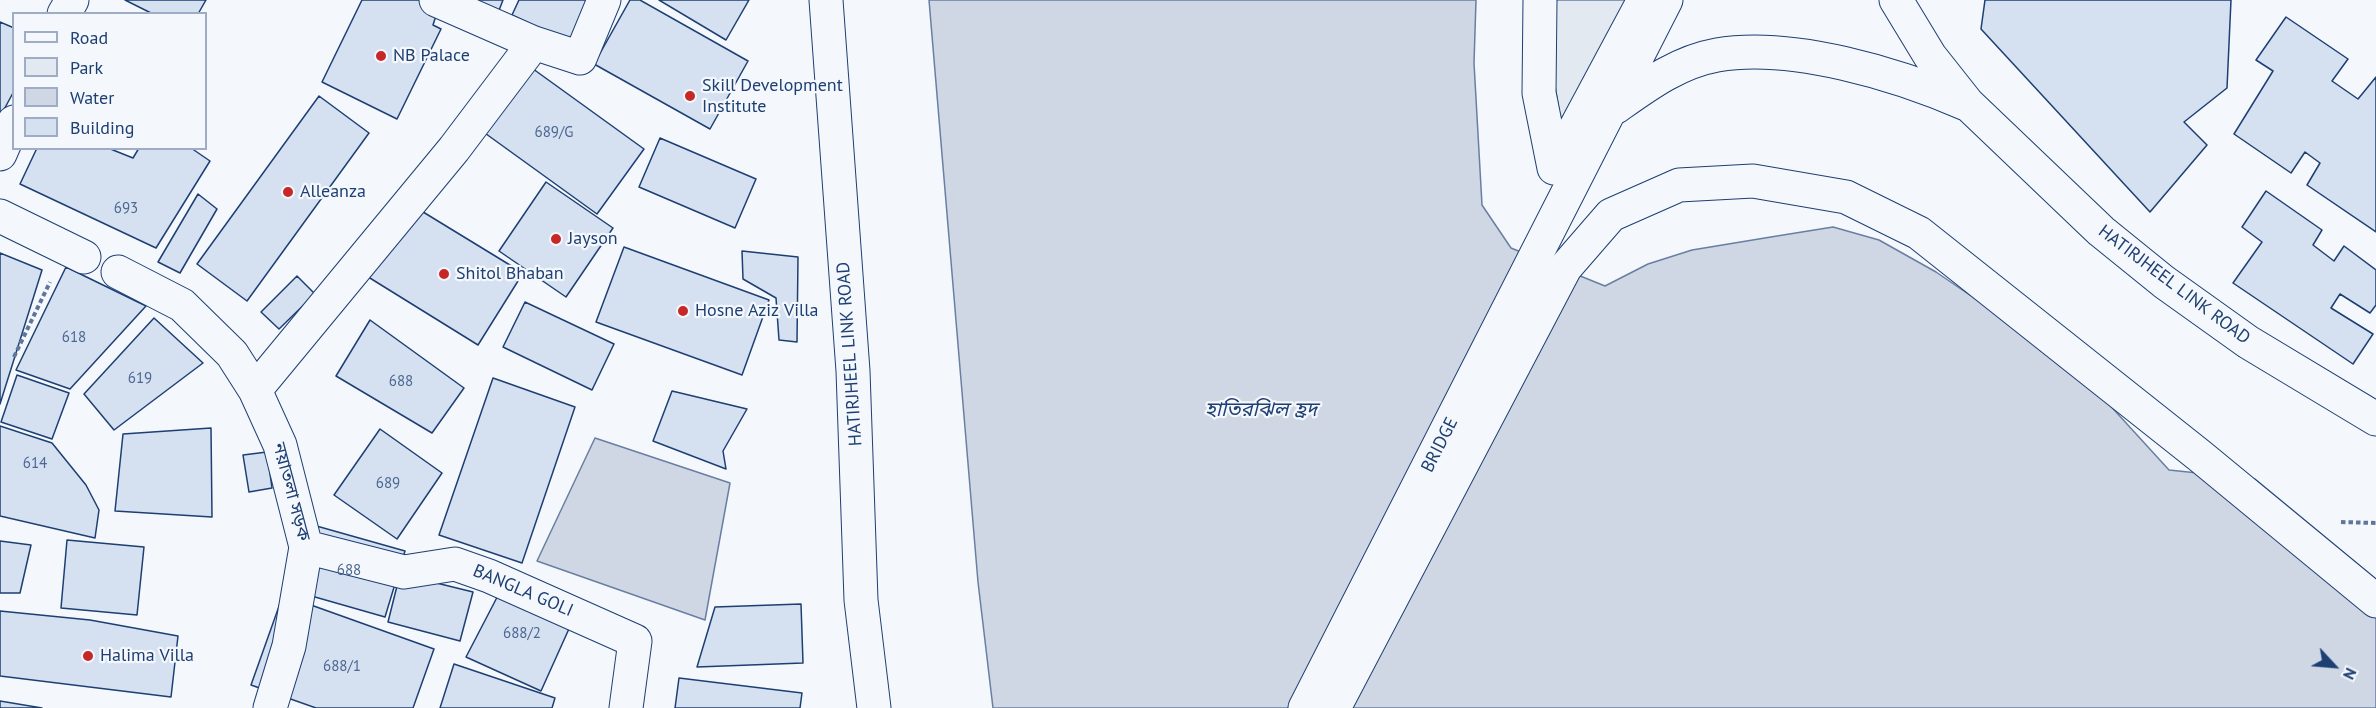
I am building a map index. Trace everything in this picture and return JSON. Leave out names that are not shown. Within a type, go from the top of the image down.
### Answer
[{"type":"street","points":[[436,0],[534,43],[580,58],[604,0]]},
{"type":"street","name":"HATIRJHEEL LINK ROAD","points":[[826,0],[853,371],[861,600],[874,708]]},
{"type":"street","points":[[1540,0],[1539,93],[1554,168],[1644,0]]},
{"type":"street","name":"HATIRJHEEL LINK ROAD","points":[[1575,182],[1666,0]]},
{"type":"street","name":"HATIRJHEEL LINK ROAD","points":[[1896,0],[1930,56],[1968,104],[2101,231],[2164,282],[2248,342],[2375,418]]},
{"type":"street","points":[[255,390],[454,149],[534,43]]},
{"type":"street","name":"HATIRJHEEL LINK ROAD","points":[[1613,110],[1647,85],[1691,63],[1718,55],[1770,53],[1827,60],[1928,87],[1968,104]]},
{"type":"street","points":[[0,154],[12,127]]},
{"type":"street","points":[[1334,708],[1565,268],[1611,215],[1679,185],[1753,181],[1846,197],[1919,233],[2200,456],[2376,601]]},
{"type":"street","name":"BRIDGE","points":[[1305,708],[1575,182]]},
{"type":"street","points":[[0,216],[75,253]]},
{"type":"street","name":"নয়াতলা সড়ক","points":[[118,272],[182,304],[232,354],[255,390],[280,445],[306,547],[289,646],[270,708]]},
{"type":"street","name":"BANGLA GOLI","points":[[306,547],[404,572],[455,564],[489,576],[635,641],[626,708]]},
{"type":"path","points":[[14,357],[75,253]]},
{"type":"green space","points":[[1555,0],[1635,0],[1564,143],[1553,72]]},
{"type":"water","name":"হাতিরঝিল হ্রদ","points":[[929,0],[1476,0],[1474,63],[1482,205],[1511,248],[1605,286],[1648,264],[1692,250],[1833,227],[1879,240],[1936,272],[2074,366],[2169,470],[2255,479],[2376,579],[2376,708],[993,708],[978,582]]},
{"type":"water","points":[[595,438],[730,483],[705,620],[537,561]]},
{"type":"building","points":[[125,0],[206,0],[199,12],[149,12]]},
{"type":"building","name":"NB Palace","points":[[362,0],[441,0],[433,25],[441,29],[397,119],[322,82]]},
{"type":"building","points":[[473,0],[503,0],[498,13]]},
{"type":"building","points":[[519,0],[596,0],[573,45],[512,15]]},
{"type":"building","name":"Skill Development Institute","points":[[630,0],[640,0],[748,61],[710,129],[594,64]]},
{"type":"building","points":[[659,0],[749,0],[726,40]]},
{"type":"building","points":[[1985,0],[2231,0],[2227,88],[2184,122],[2207,145],[2150,212],[1981,29]]},
{"type":"building","points":[[2286,17],[2348,59],[2332,81],[2358,99],[2376,77],[2376,232],[2307,185],[2320,163],[2305,152],[2291,173],[2234,134],[2273,71],[2256,60]]},
{"type":"building","points":[[0,22],[12,27],[12,95],[0,117]]},
{"type":"building","points":[[511,53],[644,149],[597,214],[464,118]]},
{"type":"building","name":"Alleanza","points":[[319,96],[369,133],[247,301],[197,264]]},
{"type":"building","points":[[660,138],[756,179],[735,228],[639,187]]},
{"type":"building","points":[[36,150],[113,150],[133,158],[138,150],[194,150],[210,161],[156,248],[20,184]]},
{"type":"building","name":"Jayson","points":[[546,182],[613,228],[566,297],[499,251]]},
{"type":"building","points":[[2266,191],[2322,230],[2313,245],[2334,261],[2344,246],[2376,270],[2376,305],[2370,313],[2340,294],[2331,308],[2373,334],[2353,364],[2233,283],[2262,242],[2242,227]]},
{"type":"building","points":[[198,194],[217,209],[180,273],[158,262]]},
{"type":"building","name":"Shitol Bhaban","points":[[410,204],[523,273],[478,345],[365,275]]},
{"type":"building","name":"Hosne Aziz Villa","points":[[624,247],[769,300],[742,375],[596,322]]},
{"type":"building","name":"Hosne Aziz Villa","points":[[742,251],[798,257],[797,342],[779,340],[776,298],[743,279]]},
{"type":"building","points":[[0,253],[42,270],[0,404]]},
{"type":"building","points":[[66,267],[146,306],[70,389],[16,370]]},
{"type":"building","points":[[297,276],[315,294],[279,329],[261,312]]},
{"type":"building","points":[[525,302],[614,344],[592,390],[503,347]]},
{"type":"building","points":[[154,318],[203,363],[114,430],[84,394]]},
{"type":"building","points":[[370,320],[464,388],[432,433],[336,376]]},
{"type":"building","points":[[17,375],[69,393],[52,439],[1,422]]},
{"type":"building","points":[[493,378],[575,407],[522,563],[439,535]]},
{"type":"building","points":[[672,391],[747,409],[723,451],[726,469],[653,441]]},
{"type":"building","points":[[0,426],[52,443],[86,485],[99,510],[95,538],[0,516]]},
{"type":"building","points":[[211,428],[212,517],[115,511],[123,434]]},
{"type":"building","points":[[380,429],[442,473],[397,539],[334,495]]},
{"type":"building","points":[[267,452],[272,488],[249,492],[243,455]]},
{"type":"building","points":[[313,525],[405,551],[385,617],[294,591]]},
{"type":"building","points":[[67,540],[144,547],[137,615],[61,608]]},
{"type":"building","points":[[0,541],[31,545],[20,593],[0,593]]},
{"type":"building","points":[[400,574],[473,592],[460,641],[388,622]]},
{"type":"building","points":[[505,582],[577,611],[541,691],[466,657]]},
{"type":"building","points":[[283,595],[434,649],[413,708],[316,708],[251,685]]},
{"type":"building","points":[[801,604],[803,663],[697,667],[715,607]]},
{"type":"building","name":"Halima Villa","points":[[0,611],[90,620],[178,636],[171,697],[0,676]]},
{"type":"building","points":[[454,664],[555,698],[552,708],[440,708]]},
{"type":"building","points":[[679,678],[802,693],[800,708],[675,708]]},
{"type":"building","points":[[0,701],[42,708],[0,708]]},
{"type":"place","name":"NB Palace","points":[[381,56]]},
{"type":"place","name":"Skill Development Institute","points":[[690,96]]},
{"type":"place","name":"Alleanza","points":[[288,192]]},
{"type":"place","name":"Jayson","points":[[556,239]]},
{"type":"place","name":"Shitol Bhaban","points":[[444,274]]},
{"type":"place","name":"Hosne Aziz Villa","points":[[683,311]]},
{"type":"place","name":"Halima Villa","points":[[88,656]]}]
